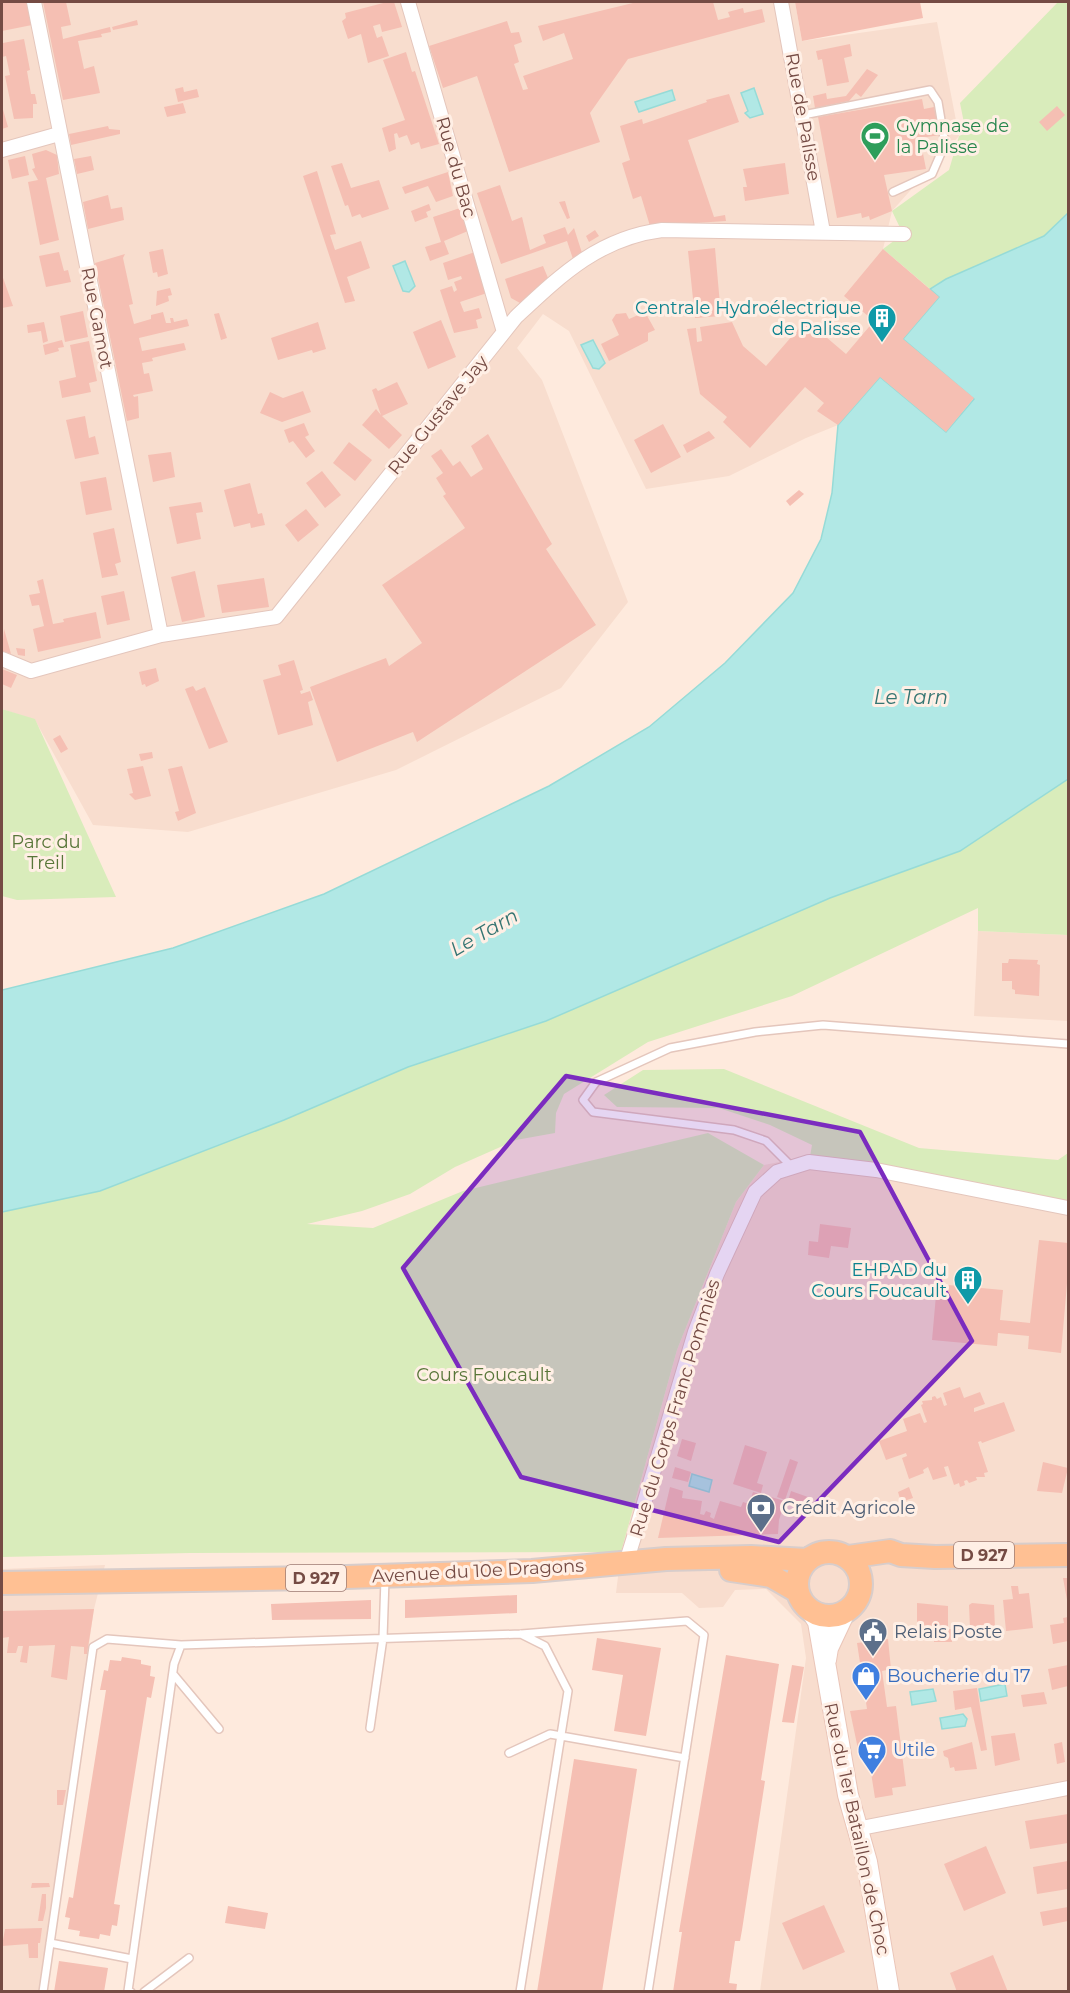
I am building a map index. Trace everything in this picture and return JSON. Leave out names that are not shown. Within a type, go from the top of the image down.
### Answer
[{"type":"main road","name":"D 927","points":[[848,1557],[890,1551],[901,1555],[1068,1555]]},
{"type":"main road","points":[[823,1552],[834,1552],[848,1557],[859,1571],[862,1585],[857,1602],[844,1614],[830,1617],[812,1612],[802,1603],[797,1591],[799,1572],[807,1560],[823,1552]]},
{"type":"main road","points":[[862,1585],[881,1567],[901,1555]]},
{"type":"main road","name":"Avenue du 10e Dragons","points":[[2,1583],[532,1571],[751,1557],[807,1560]]},
{"type":"main road","name":"Avenue du 10e Dragons","points":[[631,1563],[667,1568],[750,1571],[771,1576],[797,1591]]},
{"type":"street","name":"Rue Gamot","points":[[34,2],[161,635]]},
{"type":"street","name":"Rue du Bac","points":[[408,2],[504,332]]},
{"type":"street","name":"Rue de Palisse","points":[[781,2],[823,232]]},
{"type":"street","points":[[2,150],[59,134]]},
{"type":"street","name":"Rue Gustave Jay","points":[[2,659],[31,671],[161,635],[276,616],[504,332],[540,295],[606,245],[623,238],[662,230],[904,234]]},
{"type":"street","name":"Rue du Corps Franc Pommiès","points":[[631,1563],[629,1553],[695,1332],[717,1274],[755,1192],[777,1172],[809,1162],[876,1170],[1068,1208]]},
{"type":"street","name":"Rue du 1er Bataillon de Choc","points":[[812,1612],[818,1622],[848,1796],[867,1862],[889,1992]]},
{"type":"street","name":"Rue du 1er Bataillon de Choc","points":[[825,1666],[828,1648],[844,1614]]},
{"type":"street","points":[[856,1829],[1068,1788]]},
{"type":"lane","points":[[803,115],[930,90],[938,102],[945,144],[932,174],[893,192]]},
{"type":"lane","points":[[792,1167],[766,1141],[734,1130],[593,1112],[583,1100],[596,1082],[670,1048],[755,1032],[823,1025],[1068,1044]]},
{"type":"lane","points":[[370,1728],[383,1638],[385,1575]]},
{"type":"lane","points":[[43,1992],[93,1647],[107,1639],[182,1645],[521,1634],[687,1621],[704,1635],[648,1992]]},
{"type":"lane","points":[[520,1992],[568,1691],[545,1646],[521,1634]]},
{"type":"lane","points":[[129,1991],[173,1674],[182,1645]]},
{"type":"lane","points":[[173,1674],[219,1729]]},
{"type":"lane","points":[[509,1753],[550,1734],[684,1758]]},
{"type":"lane","points":[[50,1943],[132,1959]]},
{"type":"lane","points":[[144,1992],[189,1958]]},
{"type":"highlighted area","points":[[566,1076],[860,1132],[972,1341],[779,1542],[521,1477],[403,1268]]},
{"type":"shaded area","points":[[2,2],[795,2],[802,41],[937,22],[959,136],[892,211],[883,249],[939,297],[838,425],[729,476],[646,489],[569,331],[543,314],[517,348],[542,380],[628,602],[561,688],[396,770],[188,832],[93,825],[35,720],[2,709]]},
{"type":"shaded area","points":[[978,931],[1068,935],[1068,1021],[974,1016]]},
{"type":"shaded area","points":[[825,1153],[1068,1198],[1068,1991],[760,1991],[806,1658],[801,1624],[766,1589],[735,1590],[723,1607],[699,1608],[682,1593],[616,1593],[621,1552],[677,1350],[736,1202],[764,1165]]},
{"type":"shaded area","points":[[105,1565],[94,1609],[39,1991],[2,1991],[2,1569]]},
{"type":"green space","points":[[1058,2],[1068,2],[1068,213],[1044,236],[946,279],[930,289],[883,249],[903,234],[892,211],[949,170],[959,136],[966,133],[960,103]]},
{"type":"green space","name":"Parc du Treil","points":[[2,709],[35,719],[116,897],[17,900],[2,896]]},
{"type":"green space","name":"Cours Foucault","points":[[1068,779],[1068,935],[978,931],[978,908],[792,996],[648,1042],[564,1094],[556,1113],[555,1133],[516,1140],[455,1167],[410,1194],[362,1211],[307,1224],[373,1228],[463,1191],[708,1133],[764,1165],[736,1202],[677,1350],[621,1552],[190,1553],[2,1557],[2,1212],[100,1191],[408,1067],[546,1021],[830,898],[960,851]]},
{"type":"green space","points":[[724,1069],[919,1148],[1058,1160],[1068,1153],[1068,1208],[809,1162],[812,1145],[770,1125],[719,1108],[617,1107],[604,1095],[643,1070]]},
{"type":"water","points":[[754,88],[763,114],[750,118],[745,113],[748,111],[741,93]]},
{"type":"water","points":[[672,90],[675,100],[639,112],[635,102]]},
{"type":"water","name":"Le Tarn","points":[[1068,213],[1068,779],[960,851],[830,898],[546,1021],[408,1067],[284,1120],[100,1191],[2,1212],[2,990],[173,948],[324,894],[549,786],[649,727],[725,663],[793,593],[821,539],[832,493],[838,425],[880,377],[946,432],[974,399],[903,339],[939,297],[930,289],[946,279],[1044,236]]},
{"type":"water","points":[[405,261],[415,286],[409,292],[403,291],[393,266]]},
{"type":"water","points":[[593,340],[605,363],[599,369],[593,368],[581,345]]},
{"type":"water","points":[[692,1474],[712,1480],[709,1492],[689,1486]]},
{"type":"water","points":[[1005,1684],[1007,1696],[981,1701],[979,1689]]},
{"type":"water","points":[[933,1689],[936,1701],[912,1705],[910,1692]]},
{"type":"water","points":[[963,1714],[967,1719],[965,1726],[942,1729],[940,1718]]},
{"type":"building","points":[[2,2],[27,2],[32,25],[2,31]]},
{"type":"building","points":[[43,2],[66,2],[71,25],[61,27],[63,39],[110,27],[111,32],[101,34],[102,37],[78,41],[84,69],[94,66],[100,93],[63,100]]},
{"type":"building","points":[[394,2],[402,27],[382,32],[380,24],[373,26],[377,38],[382,36],[389,56],[368,63],[361,34],[348,39],[342,21],[346,18],[345,13]]},
{"type":"building","points":[[637,2],[713,2],[718,20],[730,17],[728,12],[743,8],[744,13],[762,9],[765,22],[628,59],[590,113],[600,142],[509,172],[477,76],[443,88],[429,46],[507,21],[511,33],[519,32],[522,42],[514,45],[519,62],[514,64],[523,90],[528,89],[523,76],[573,59],[564,33],[543,41],[538,26]]},
{"type":"building","points":[[795,2],[920,2],[923,18],[802,41]]},
{"type":"building","points":[[137,20],[138,25],[113,30],[112,27]]},
{"type":"building","points":[[24,39],[30,70],[27,71],[31,94],[35,94],[37,104],[33,104],[33,118],[14,119],[5,76],[10,75],[6,56],[2,57],[2,47],[3,43]]},
{"type":"building","points":[[850,44],[852,56],[844,58],[849,82],[827,86],[822,59],[818,60],[816,51]]},
{"type":"building","points":[[406,52],[412,72],[415,71],[439,144],[421,149],[419,142],[411,145],[407,135],[399,138],[397,133],[394,134],[396,149],[389,152],[382,128],[405,120],[383,60]]},
{"type":"building","points":[[867,69],[878,75],[861,97],[856,93],[849,101],[815,108],[813,96],[826,93],[827,99],[846,96]]},
{"type":"building","points":[[183,87],[184,92],[197,89],[199,97],[178,102],[175,89]]},
{"type":"building","points":[[729,94],[739,122],[688,140],[714,217],[725,215],[726,221],[650,226],[641,196],[633,199],[622,163],[630,160],[620,126],[642,119],[643,124],[707,102],[706,100]]},
{"type":"building","name":"Gymnase de la Palisse","points":[[922,99],[924,109],[934,107],[940,135],[920,138],[926,169],[884,175],[892,211],[870,220],[869,216],[862,218],[861,213],[837,218],[818,117]]},
{"type":"building","points":[[183,103],[186,113],[167,117],[164,107]]},
{"type":"building","points":[[2,106],[8,127],[2,129]]},
{"type":"building","points":[[1057,106],[1065,115],[1047,131],[1039,122]]},
{"type":"building","points":[[108,126],[109,129],[120,130],[120,134],[71,145],[69,134]]},
{"type":"building","points":[[46,150],[57,155],[59,174],[46,178],[59,240],[40,245],[28,182],[38,180],[32,169],[35,168],[32,154]]},
{"type":"building","points":[[25,156],[29,175],[12,179],[8,160]]},
{"type":"building","points":[[91,156],[94,170],[77,174],[74,159]]},
{"type":"building","points":[[342,163],[351,188],[379,180],[389,209],[362,218],[360,214],[352,217],[348,205],[345,206],[331,166]]},
{"type":"building","points":[[785,163],[789,194],[745,201],[743,187],[747,187],[743,169]]},
{"type":"building","points":[[317,171],[336,234],[330,235],[335,250],[361,241],[370,268],[347,277],[355,301],[345,303],[303,176]]},
{"type":"building","points":[[448,172],[453,196],[436,202],[428,186],[405,194],[402,187]]},
{"type":"building","points":[[500,185],[512,221],[522,217],[530,250],[546,243],[543,235],[565,227],[568,235],[574,228],[582,253],[573,259],[567,241],[501,264],[477,193]]},
{"type":"building","points":[[108,195],[111,209],[122,207],[124,220],[88,229],[83,202]]},
{"type":"building","points":[[565,201],[570,218],[567,219],[559,202]]},
{"type":"building","points":[[429,204],[431,210],[426,212],[428,217],[415,222],[411,211]]},
{"type":"building","points":[[460,208],[468,231],[444,241],[449,254],[430,261],[425,247],[441,242],[433,217]]},
{"type":"building","points":[[595,230],[599,236],[589,242],[586,236]]},
{"type":"building","points":[[715,248],[721,316],[695,318],[688,251]]},
{"type":"building","points":[[163,249],[168,274],[158,277],[157,272],[153,273],[149,252]]},
{"type":"building","name":"Centrale Hydroélectrique de Palisse","points":[[883,249],[939,297],[903,339],[974,398],[946,432],[880,377],[838,425],[817,411],[824,403],[805,387],[750,448],[723,422],[727,417],[700,394],[687,329],[696,328],[697,342],[702,341],[700,327],[732,322],[743,346],[766,366],[806,320],[846,354],[874,321],[844,296]]},
{"type":"building","points":[[59,252],[64,271],[68,270],[71,282],[46,287],[39,256]]},
{"type":"building","points":[[475,252],[487,293],[460,302],[464,312],[479,308],[482,318],[476,320],[478,328],[454,333],[440,290],[452,286],[454,292],[457,290],[454,282],[462,279],[461,276],[448,280],[443,263]]},
{"type":"building","points":[[125,254],[123,258],[133,304],[129,305],[134,324],[151,319],[151,315],[163,312],[166,323],[171,323],[170,318],[173,318],[174,322],[187,319],[189,326],[139,338],[142,351],[184,343],[186,350],[152,358],[153,361],[142,363],[144,374],[149,373],[153,391],[133,395],[138,396],[139,418],[127,421],[95,263]]},
{"type":"building","points":[[543,266],[548,278],[520,303],[511,298],[505,279]]},
{"type":"building","points":[[2,275],[13,306],[2,308]]},
{"type":"building","points":[[170,288],[172,295],[168,296],[169,301],[156,306],[157,291]]},
{"type":"building","points":[[83,311],[88,337],[65,342],[60,316]]},
{"type":"building","points":[[645,312],[655,330],[648,333],[648,341],[609,361],[601,344],[619,335],[612,320],[616,314],[626,313],[629,319]]},
{"type":"building","points":[[219,313],[227,338],[221,340],[214,314]]},
{"type":"building","points":[[441,320],[456,357],[428,369],[413,332]]},
{"type":"building","points":[[44,322],[48,341],[43,343],[41,331],[28,333],[27,325]]},
{"type":"building","points":[[318,322],[326,349],[313,353],[312,350],[278,360],[271,338]]},
{"type":"building","points":[[62,340],[64,347],[45,355],[43,345]]},
{"type":"building","points":[[89,341],[97,381],[89,383],[91,392],[62,398],[59,381],[76,377],[70,345]]},
{"type":"building","points":[[397,382],[408,404],[382,416],[402,435],[389,449],[362,425],[376,409],[381,415],[372,390],[376,388],[378,391]]},
{"type":"building","points":[[303,391],[311,412],[282,422],[260,413],[270,392],[283,398]]},
{"type":"building","points":[[85,416],[89,438],[95,436],[99,454],[75,459],[66,420]]},
{"type":"building","points":[[304,423],[309,435],[305,437],[315,451],[306,458],[293,441],[289,443],[284,430]]},
{"type":"building","points":[[663,424],[681,457],[651,473],[634,440]]},
{"type":"building","points":[[709,431],[715,438],[687,453],[683,445]]},
{"type":"building","points":[[488,434],[552,544],[546,549],[596,625],[417,742],[413,732],[337,762],[310,687],[386,658],[389,666],[422,643],[382,585],[465,528],[443,496],[446,494],[436,478],[443,473],[431,456],[441,449],[453,466],[460,461],[471,477],[483,469],[471,446]]},
{"type":"building","points":[[349,442],[372,460],[355,481],[333,463]]},
{"type":"building","points":[[171,452],[175,477],[153,482],[148,455]]},
{"type":"building","points":[[322,471],[341,495],[325,508],[306,483]]},
{"type":"building","points":[[106,477],[112,510],[86,515],[80,482]]},
{"type":"building","points":[[250,483],[258,514],[262,513],[265,525],[251,528],[250,523],[234,527],[224,490]]},
{"type":"building","points":[[799,490],[804,494],[790,506],[786,501]]},
{"type":"building","points":[[201,502],[203,512],[196,513],[201,539],[177,544],[169,507]]},
{"type":"building","points":[[306,509],[319,525],[298,542],[285,525]]},
{"type":"building","points":[[114,528],[121,562],[115,564],[118,575],[102,578],[93,533]]},
{"type":"building","points":[[195,571],[205,617],[182,622],[171,577]]},
{"type":"building","points":[[264,578],[269,607],[222,613],[217,585]]},
{"type":"building","points":[[43,579],[53,624],[64,622],[63,619],[96,612],[101,638],[38,652],[33,629],[44,626],[39,605],[32,606],[29,595],[40,593],[37,581]]},
{"type":"building","points":[[124,591],[130,620],[107,625],[101,596]]},
{"type":"building","points":[[4,629],[11,654],[2,651]]},
{"type":"building","points":[[16,648],[25,649],[25,656],[18,655]]},
{"type":"building","points":[[294,660],[303,690],[300,691],[301,694],[310,691],[313,700],[308,702],[313,725],[278,735],[263,680],[281,675],[278,665]]},
{"type":"building","points":[[156,668],[159,681],[146,687],[145,684],[142,685],[139,672]]},
{"type":"building","points":[[2,669],[17,675],[11,688],[2,684]]},
{"type":"building","points":[[193,686],[196,691],[205,687],[228,742],[209,749],[185,689]]},
{"type":"building","points":[[60,735],[68,749],[61,753],[53,739]]},
{"type":"building","points":[[152,752],[153,758],[141,761],[139,754]]},
{"type":"building","points":[[143,766],[151,796],[135,800],[129,794],[133,793],[127,769]]},
{"type":"building","points":[[182,766],[196,813],[178,821],[175,812],[179,811],[168,769]]},
{"type":"building","points":[[1009,959],[1038,960],[1037,964],[1040,965],[1039,996],[1015,994],[1012,981],[1002,981],[1002,963],[1008,963]]},
{"type":"building","points":[[820,1224],[851,1228],[848,1248],[831,1246],[829,1258],[808,1255],[809,1241],[818,1242]]},
{"type":"building","name":"EHPAD du Cours Foucault","points":[[1039,1240],[1068,1243],[1068,1272],[1061,1353],[1028,1349],[1029,1336],[998,1333],[997,1346],[932,1340],[937,1284],[1003,1290],[1000,1320],[1030,1323]]},
{"type":"building","points":[[960,1387],[964,1398],[980,1392],[985,1404],[974,1408],[974,1412],[1004,1402],[1015,1431],[982,1443],[978,1442],[988,1472],[984,1473],[985,1477],[976,1477],[977,1480],[969,1483],[967,1480],[964,1481],[965,1485],[960,1487],[959,1483],[954,1485],[948,1466],[944,1467],[947,1476],[933,1480],[928,1467],[923,1470],[924,1473],[909,1479],[902,1458],[907,1456],[906,1453],[886,1460],[879,1441],[907,1431],[903,1419],[920,1413],[924,1423],[927,1422],[921,1405],[922,1401],[932,1400],[935,1396],[937,1399],[941,1397],[944,1406],[947,1405],[943,1393]]},
{"type":"building","points":[[682,1439],[696,1443],[691,1461],[677,1456]]},
{"type":"building","points":[[745,1445],[767,1452],[757,1483],[763,1485],[761,1493],[733,1484]]},
{"type":"building","points":[[790,1459],[798,1462],[785,1500],[777,1497]]},
{"type":"building","points":[[1043,1462],[1068,1468],[1062,1493],[1037,1491]]},
{"type":"building","points":[[675,1467],[691,1472],[688,1482],[672,1478]]},
{"type":"building","points":[[670,1487],[683,1491],[682,1498],[702,1501],[700,1514],[704,1515],[706,1511],[711,1513],[710,1517],[714,1519],[720,1501],[741,1507],[743,1502],[749,1504],[753,1492],[785,1501],[779,1520],[778,1534],[658,1538]]},
{"type":"building","points":[[909,1487],[913,1498],[901,1502],[898,1492]]},
{"type":"building","points":[[791,1491],[808,1497],[806,1507],[788,1501]]},
{"type":"building","points":[[1063,1578],[1068,1578],[1068,1600],[1067,1600]]},
{"type":"building","points":[[1011,1586],[1018,1586],[1019,1594],[1029,1593],[1033,1628],[1006,1631],[1003,1600],[1013,1599]]},
{"type":"building","points":[[517,1595],[517,1613],[405,1618],[405,1600]]},
{"type":"building","points":[[371,1600],[371,1619],[272,1620],[271,1604]]},
{"type":"building","points":[[917,1603],[948,1606],[948,1629],[952,1629],[952,1642],[934,1642],[934,1634],[917,1634]]},
{"type":"building","points":[[972,1603],[994,1605],[995,1628],[970,1628],[969,1605]]},
{"type":"building","points":[[94,1609],[87,1654],[84,1654],[84,1647],[71,1646],[67,1680],[51,1677],[55,1645],[29,1646],[27,1663],[20,1662],[23,1646],[18,1646],[16,1653],[7,1653],[9,1637],[2,1638],[2,1611]]},
{"type":"building","points":[[1068,1617],[1068,1641],[1053,1644],[1050,1625],[1064,1623],[1063,1618]]},
{"type":"building","points":[[597,1638],[661,1648],[646,1736],[614,1731],[623,1675],[592,1670]]},
{"type":"building","points":[[888,1639],[891,1669],[882,1671],[887,1707],[896,1706],[906,1786],[892,1788],[893,1795],[875,1798],[869,1760],[873,1759],[871,1748],[858,1749],[850,1711],[867,1709],[857,1643]]},
{"type":"building","points":[[726,1655],[779,1664],[761,1780],[765,1781],[742,1930],[740,1941],[735,1941],[729,1983],[737,1984],[736,1992],[673,1992],[682,1932],[679,1932]]},
{"type":"building","points":[[122,1657],[141,1660],[141,1664],[151,1666],[150,1676],[155,1677],[151,1698],[147,1697],[114,1904],[120,1905],[117,1926],[112,1925],[110,1936],[100,1934],[99,1939],[79,1936],[80,1931],[68,1929],[70,1918],[65,1917],[69,1897],[73,1898],[106,1690],[100,1690],[104,1670],[108,1671],[110,1660],[121,1661]]},
{"type":"building","points":[[792,1665],[804,1667],[794,1723],[782,1722]]},
{"type":"building","points":[[1068,1665],[1068,1686],[1052,1690],[1048,1669]]},
{"type":"building","points":[[977,1688],[987,1750],[981,1751],[971,1707],[955,1710],[953,1691]]},
{"type":"building","points":[[1044,1692],[1047,1704],[1023,1707],[1021,1695]]},
{"type":"building","points":[[1015,1733],[1020,1760],[995,1766],[991,1736]]},
{"type":"building","points":[[972,1742],[977,1769],[955,1771],[954,1767],[950,1768],[948,1758],[944,1756],[943,1751]]},
{"type":"building","points":[[1062,1742],[1065,1762],[1057,1764],[1054,1744]]},
{"type":"building","points":[[574,1759],[637,1769],[602,1992],[537,1992]]},
{"type":"building","points":[[57,1790],[66,1790],[63,1805],[57,1805]]},
{"type":"building","points":[[1068,1814],[1068,1843],[1030,1849],[1025,1821]]},
{"type":"building","points":[[986,1846],[1006,1893],[964,1911],[944,1864]]},
{"type":"building","points":[[1068,1861],[1068,1889],[1037,1894],[1033,1867]]},
{"type":"building","points":[[32,1883],[49,1883],[50,1887],[31,1888]]},
{"type":"building","points":[[42,1894],[46,1894],[46,1908],[43,1921],[38,1921]]},
{"type":"building","points":[[824,1905],[845,1952],[803,1970],[782,1923]]},
{"type":"building","points":[[228,1906],[268,1913],[265,1929],[225,1923]]},
{"type":"building","points":[[1068,1907],[1068,1921],[1043,1926],[1040,1912]]},
{"type":"building","points":[[42,1928],[40,1943],[38,1943],[38,1958],[29,1958],[28,1944],[2,1946],[5,1929]]},
{"type":"building","points":[[993,1955],[1008,1992],[957,1992],[950,1973]]},
{"type":"building","points":[[59,1961],[108,1968],[104,1992],[54,1992]]},
{"type":"place","name":"Gymnase de la Palisse","points":[[875,162]]},
{"type":"place","name":"Centrale Hydroélectrique de Palisse","points":[[882,344]]},
{"type":"place","name":"EHPAD du Cours Foucault","points":[[968,1306]]},
{"type":"place","name":"Crédit Agricole","points":[[761,1534]]},
{"type":"place","name":"Relais Poste","points":[[873,1658]]},
{"type":"place","name":"Boucherie du 17","points":[[866,1702]]},
{"type":"place","name":"Utile","points":[[872,1776]]}]
